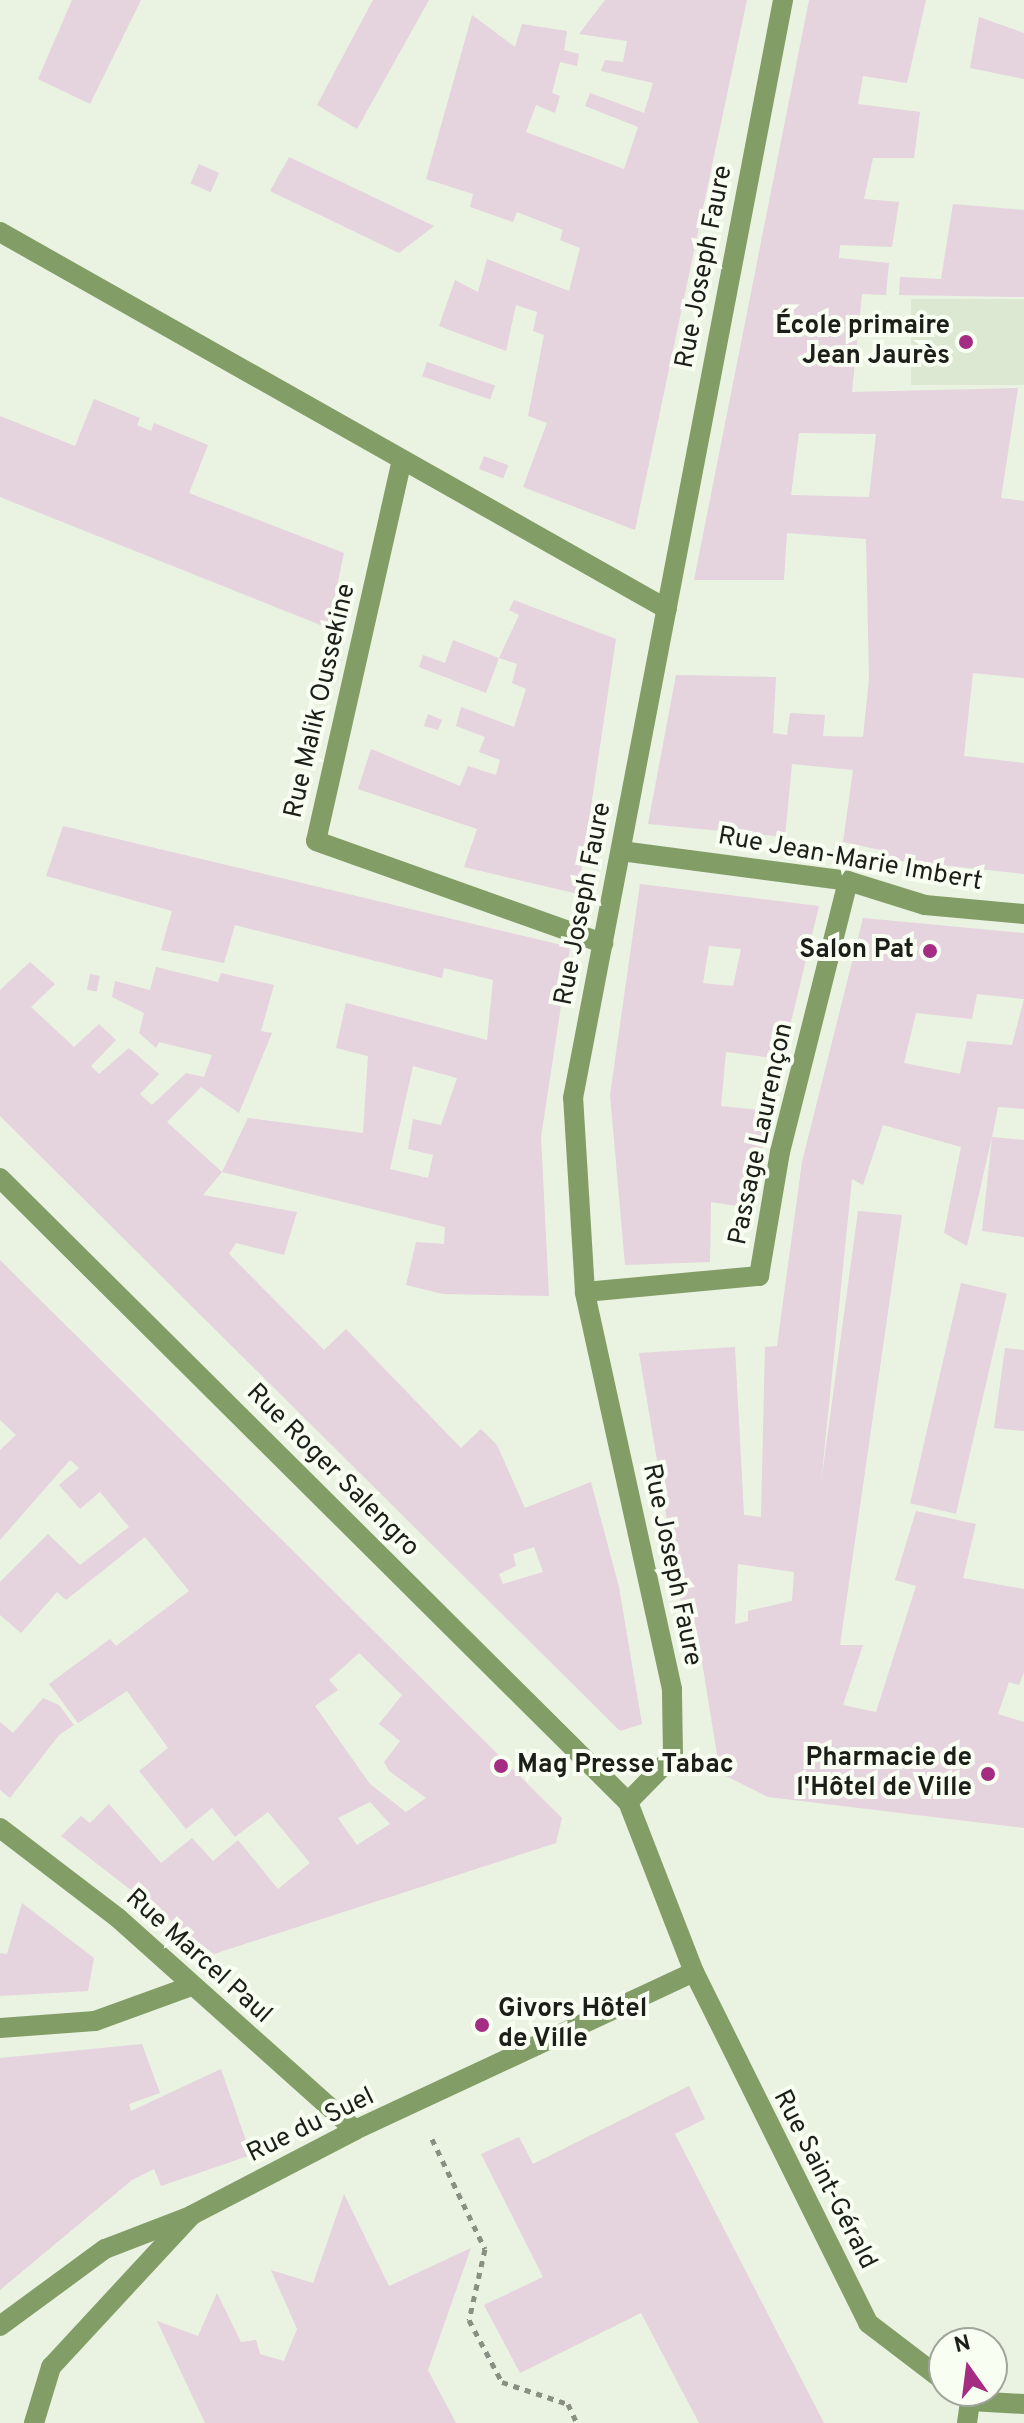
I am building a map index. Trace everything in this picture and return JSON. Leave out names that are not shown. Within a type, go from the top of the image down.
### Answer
[{"type":"street","name":"Rue Joseph Faure","points":[[628,1802],[673,1756],[672,1689],[585,1292],[573,1098],[783,0]]},
{"type":"street","points":[[0,232],[401,464],[667,609]]},
{"type":"street","name":"Rue Malik Oussekine","points":[[401,464],[316,841],[603,943]]},
{"type":"street","name":"Rue Jean-Marie Imbert","points":[[621,851],[848,881],[925,905],[1024,914]]},
{"type":"street","name":"Passage Laurençon","points":[[585,1292],[759,1276],[780,1152],[848,881]]},
{"type":"street","name":"Rue Roger Salengro","points":[[0,1178],[628,1802]]},
{"type":"street","name":"Rue Saint-Gérald","points":[[628,1802],[694,1972],[868,2323],[928,2369]]},
{"type":"street","name":"Rue Marcel Paul","points":[[0,1828],[118,1918],[189,1987],[355,2130]]},
{"type":"street","name":"Rue du Suel","points":[[34,2423],[51,2367],[192,2215],[355,2130],[416,2106],[694,1972]]},
{"type":"street","points":[[0,2028],[95,2021],[189,1987]]},
{"type":"street","points":[[0,2326],[105,2249],[192,2215]]},
{"type":"path","points":[[416,2106],[485,2249],[469,2320],[502,2382],[568,2404],[577,2423]]},
{"type":"shaded area","name":"École primaire Jean Jaurès","points":[[911,299],[1024,299],[1024,385],[911,385]]},
{"type":"building","points":[[72,0],[141,0],[90,104],[38,79]]},
{"type":"building","points":[[373,0],[429,0],[357,129],[317,105]]},
{"type":"building","points":[[605,0],[747,0],[635,530],[523,487],[547,423],[528,416],[544,335],[533,331],[537,312],[516,305],[506,351],[439,326],[455,280],[478,292],[487,259],[569,291],[580,248],[560,240],[563,230],[517,212],[513,222],[470,207],[473,194],[426,179],[472,15],[515,47],[522,24],[567,31],[564,50],[579,54],[577,66],[560,62],[552,93],[560,96],[555,113],[536,105],[526,132],[624,169],[638,127],[585,106],[590,93],[644,113],[653,83],[601,71],[605,60],[623,62],[627,41],[579,34]]},
{"type":"building","points":[[809,0],[926,0],[907,83],[863,76],[858,104],[920,112],[914,158],[873,158],[864,199],[899,202],[892,247],[840,245],[839,258],[889,263],[886,295],[862,294],[852,392],[1018,388],[1001,498],[1024,501],[1024,678],[973,673],[964,756],[1024,763],[1024,874],[884,859],[885,851],[843,842],[853,770],[792,764],[785,837],[648,824],[676,675],[776,677],[773,733],[787,735],[790,713],[825,715],[823,736],[863,737],[869,679],[866,539],[787,533],[784,580],[694,580]],"holes":[[[799,433],[876,434],[869,497],[791,495]]]},
{"type":"building","points":[[979,17],[1024,33],[1024,79],[970,68]]},
{"type":"building","points":[[289,157],[434,226],[399,253],[270,191]]},
{"type":"building","points":[[199,164],[219,173],[211,192],[190,183]]},
{"type":"building","points":[[953,204],[1024,210],[1024,297],[899,295],[900,277],[941,279]]},
{"type":"building","points":[[427,362],[495,385],[490,400],[422,376]]},
{"type":"building","points":[[94,399],[140,418],[137,425],[151,431],[154,423],[208,445],[189,493],[344,553],[328,628],[0,497],[0,416],[75,446]]},
{"type":"building","points":[[484,456],[508,465],[503,478],[479,469]]},
{"type":"building","points":[[514,600],[616,639],[578,894],[464,867],[477,829],[358,789],[371,749],[460,786],[468,766],[496,775],[500,760],[479,752],[485,737],[456,726],[461,707],[514,727],[526,689],[512,683],[517,664],[499,658],[519,615],[509,610]]},
{"type":"building","points":[[453,640],[499,658],[486,693],[419,667],[423,655],[445,663]]},
{"type":"building","points":[[428,714],[442,720],[438,730],[424,726]]},
{"type":"building","points":[[63,826],[570,947],[541,1137],[549,1296],[443,1294],[406,1285],[416,1242],[444,1244],[445,1227],[222,1172],[248,1118],[363,1133],[368,1056],[336,1048],[346,1003],[487,1040],[493,980],[444,968],[442,978],[235,925],[224,963],[161,950],[172,911],[46,876]],"holes":[[[413,1066],[457,1078],[441,1125],[413,1119],[408,1149],[433,1155],[428,1178],[390,1169]]]},
{"type":"building","points":[[640,884],[819,906],[782,1059],[726,1052],[721,1106],[770,1111],[750,1208],[711,1202],[710,1262],[625,1265],[610,1095]],"holes":[[[709,946],[741,949],[733,986],[703,983]]]},
{"type":"building","points":[[863,918],[1024,933],[1024,999],[1024,1109],[998,1107],[967,1246],[944,1233],[961,1147],[883,1125],[863,1185],[852,1179],[821,1483],[858,1211],[902,1215],[840,1645],[863,1645],[843,1705],[876,1712],[916,1586],[895,1580],[916,1511],[976,1524],[963,1578],[1024,1589],[1024,1672],[1019,1685],[1009,1682],[998,1714],[1024,1722],[1024,1828],[768,1797],[720,1773],[697,1631],[686,1633],[639,1353],[735,1347],[744,1515],[761,1517],[765,1347],[777,1346],[802,1162]],"holes":[[[977,994],[1024,999],[1012,1045],[967,1041],[960,1074],[904,1063],[916,1013],[972,1019]],[[738,1564],[794,1572],[792,1601],[748,1611],[748,1621],[735,1624]]]},
{"type":"building","points":[[30,962],[55,984],[31,1007],[74,1047],[99,1024],[116,1040],[91,1066],[99,1074],[129,1048],[159,1074],[140,1094],[152,1105],[186,1073],[204,1077],[212,1055],[159,1042],[156,1048],[139,1033],[144,1013],[112,997],[115,981],[150,990],[156,967],[218,982],[221,973],[274,985],[261,1031],[272,1033],[239,1113],[201,1087],[167,1122],[222,1172],[203,1195],[297,1212],[284,1255],[236,1243],[229,1254],[324,1350],[346,1329],[461,1448],[481,1429],[497,1445],[525,1508],[591,1482],[619,1587],[642,1724],[620,1731],[0,1116],[0,990]],"holes":[[[534,1547],[543,1572],[503,1584],[499,1574],[516,1566],[513,1554]]]},
{"type":"building","points":[[90,974],[100,976],[97,992],[87,990]]},
{"type":"building","points":[[992,1137],[1024,1140],[1024,1237],[982,1231]]},
{"type":"building","points":[[0,1260],[562,1818],[556,1843],[214,1954],[61,1836],[81,1816],[90,1823],[109,1804],[161,1863],[192,1838],[213,1861],[238,1840],[278,1889],[310,1863],[268,1812],[235,1837],[212,1808],[186,1829],[139,1771],[168,1748],[127,1691],[78,1723],[49,1684],[110,1639],[116,1646],[189,1591],[145,1537],[66,1600],[57,1592],[21,1633],[0,1615],[0,1582],[48,1534],[80,1565],[129,1527],[100,1492],[80,1509],[59,1485],[79,1468],[70,1460],[0,1540],[0,1450],[16,1435],[0,1420]],"holes":[[[359,1653],[402,1695],[379,1724],[400,1741],[384,1762],[389,1771],[426,1798],[406,1812],[370,1784],[315,1706],[338,1690],[329,1680]],[[370,1802],[390,1824],[357,1845],[338,1818]]]},
{"type":"building","points":[[961,1283],[1007,1294],[956,1514],[910,1503]]},
{"type":"building","points":[[1005,1348],[1024,1350],[1024,1431],[994,1428]]},
{"type":"building","points":[[43,1698],[59,1705],[74,1725],[59,1735],[10,1798],[0,1790],[0,1722],[13,1733]]},
{"type":"building","points":[[22,1903],[94,1958],[88,1991],[0,1996],[0,1953],[7,1954]]},
{"type":"building","points":[[142,2044],[160,2093],[129,2104],[131,2111],[221,2069],[251,2155],[161,2186],[154,2169],[132,2180],[0,2290],[0,2058]]},
{"type":"building","points":[[689,2086],[705,2119],[675,2134],[824,2423],[699,2423],[641,2313],[520,2373],[484,2305],[543,2277],[481,2154],[519,2137],[533,2164]]},
{"type":"building","points":[[344,2194],[389,2286],[471,2248],[428,2370],[456,2423],[205,2423],[157,2321],[198,2336],[217,2293],[241,2342],[256,2340],[260,2354],[284,2361],[297,2329],[271,2270],[313,2283]]},
{"type":"place","name":"École primaire Jean Jaurès","points":[[966,342]]},
{"type":"place","name":"Salon Pat","points":[[930,951]]},
{"type":"place","name":"Mag Presse Tabac","points":[[501,1766]]},
{"type":"place","name":"Pharmacie de l'Hôtel de Ville","points":[[988,1774]]},
{"type":"place","name":"Givors Hôtel de Ville","points":[[482,2025]]}]
